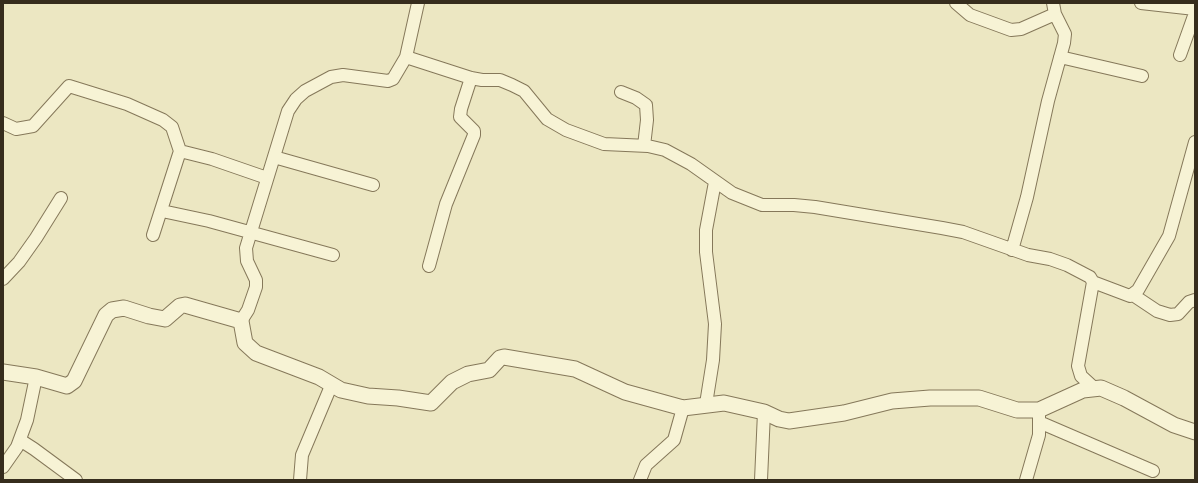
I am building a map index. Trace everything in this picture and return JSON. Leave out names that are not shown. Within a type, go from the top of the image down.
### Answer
[{"type":"street","points":[[418,3],[406,57],[398,74],[388,81],[343,75],[332,77],[305,91],[296,98],[288,111],[250,234],[245,255],[256,280],[256,287],[248,310],[241,321],[244,343],[250,350],[284,365],[319,377],[331,386],[355,394],[432,403],[452,382],[460,377],[489,370],[500,358],[511,357],[576,369],[625,392],[683,408],[724,403],[764,412],[779,419],[789,421],[844,413],[892,401],[964,397],[979,398],[1039,416],[1153,471]]},
{"type":"street","points":[[956,3],[970,15],[1011,30],[1021,29],[1054,9],[1065,34],[1012,250]]},
{"type":"street","points":[[1141,3],[1195,9]]},
{"type":"street","points":[[1180,55],[1195,13]]},
{"type":"street","points":[[406,57],[471,78],[482,80],[500,80],[512,85],[524,91],[547,119],[566,130],[604,144],[644,146],[665,150],[679,157],[732,194],[762,206],[794,205],[815,207],[963,232],[1012,250],[1067,264],[1090,277],[1093,282],[1133,296],[1157,311],[1170,315],[1178,314],[1189,302],[1195,300]]},
{"type":"street","points":[[1060,57],[1142,76]]},
{"type":"street","points":[[429,266],[446,204],[474,135],[474,131],[460,117],[461,109],[471,78]]},
{"type":"street","points":[[3,123],[16,129],[33,126],[69,86],[127,104],[163,120],[172,127],[180,151],[162,212],[153,235]]},
{"type":"street","points":[[621,92],[636,98],[646,105],[647,120],[644,146]]},
{"type":"street","points":[[1133,296],[1152,268],[1169,236],[1195,142]]},
{"type":"street","points":[[180,151],[212,159],[267,178]]},
{"type":"street","points":[[274,157],[373,185]]},
{"type":"street","points":[[706,404],[715,324],[706,252],[706,230],[715,182]]},
{"type":"street","points":[[3,279],[19,262],[36,238],[60,198]]},
{"type":"street","points":[[162,212],[209,221],[250,234],[333,255]]},
{"type":"street","points":[[1093,282],[1078,366],[1081,376],[1093,387],[1110,391],[1174,425],[1195,432]]},
{"type":"street","points":[[3,372],[36,377],[60,386],[70,384],[78,373],[106,315],[116,308],[124,308],[165,319],[180,306],[185,305],[241,321]]},
{"type":"street","points":[[3,467],[20,440],[27,420],[36,377]]},
{"type":"street","points":[[300,480],[302,455],[331,386]]},
{"type":"street","points":[[1039,416],[1083,390],[1093,387]]},
{"type":"street","points":[[640,480],[646,465],[674,440],[683,408]]},
{"type":"street","points":[[761,480],[764,412]]},
{"type":"street","points":[[1026,480],[1039,435],[1039,416]]},
{"type":"street","points":[[20,440],[76,480]]}]
